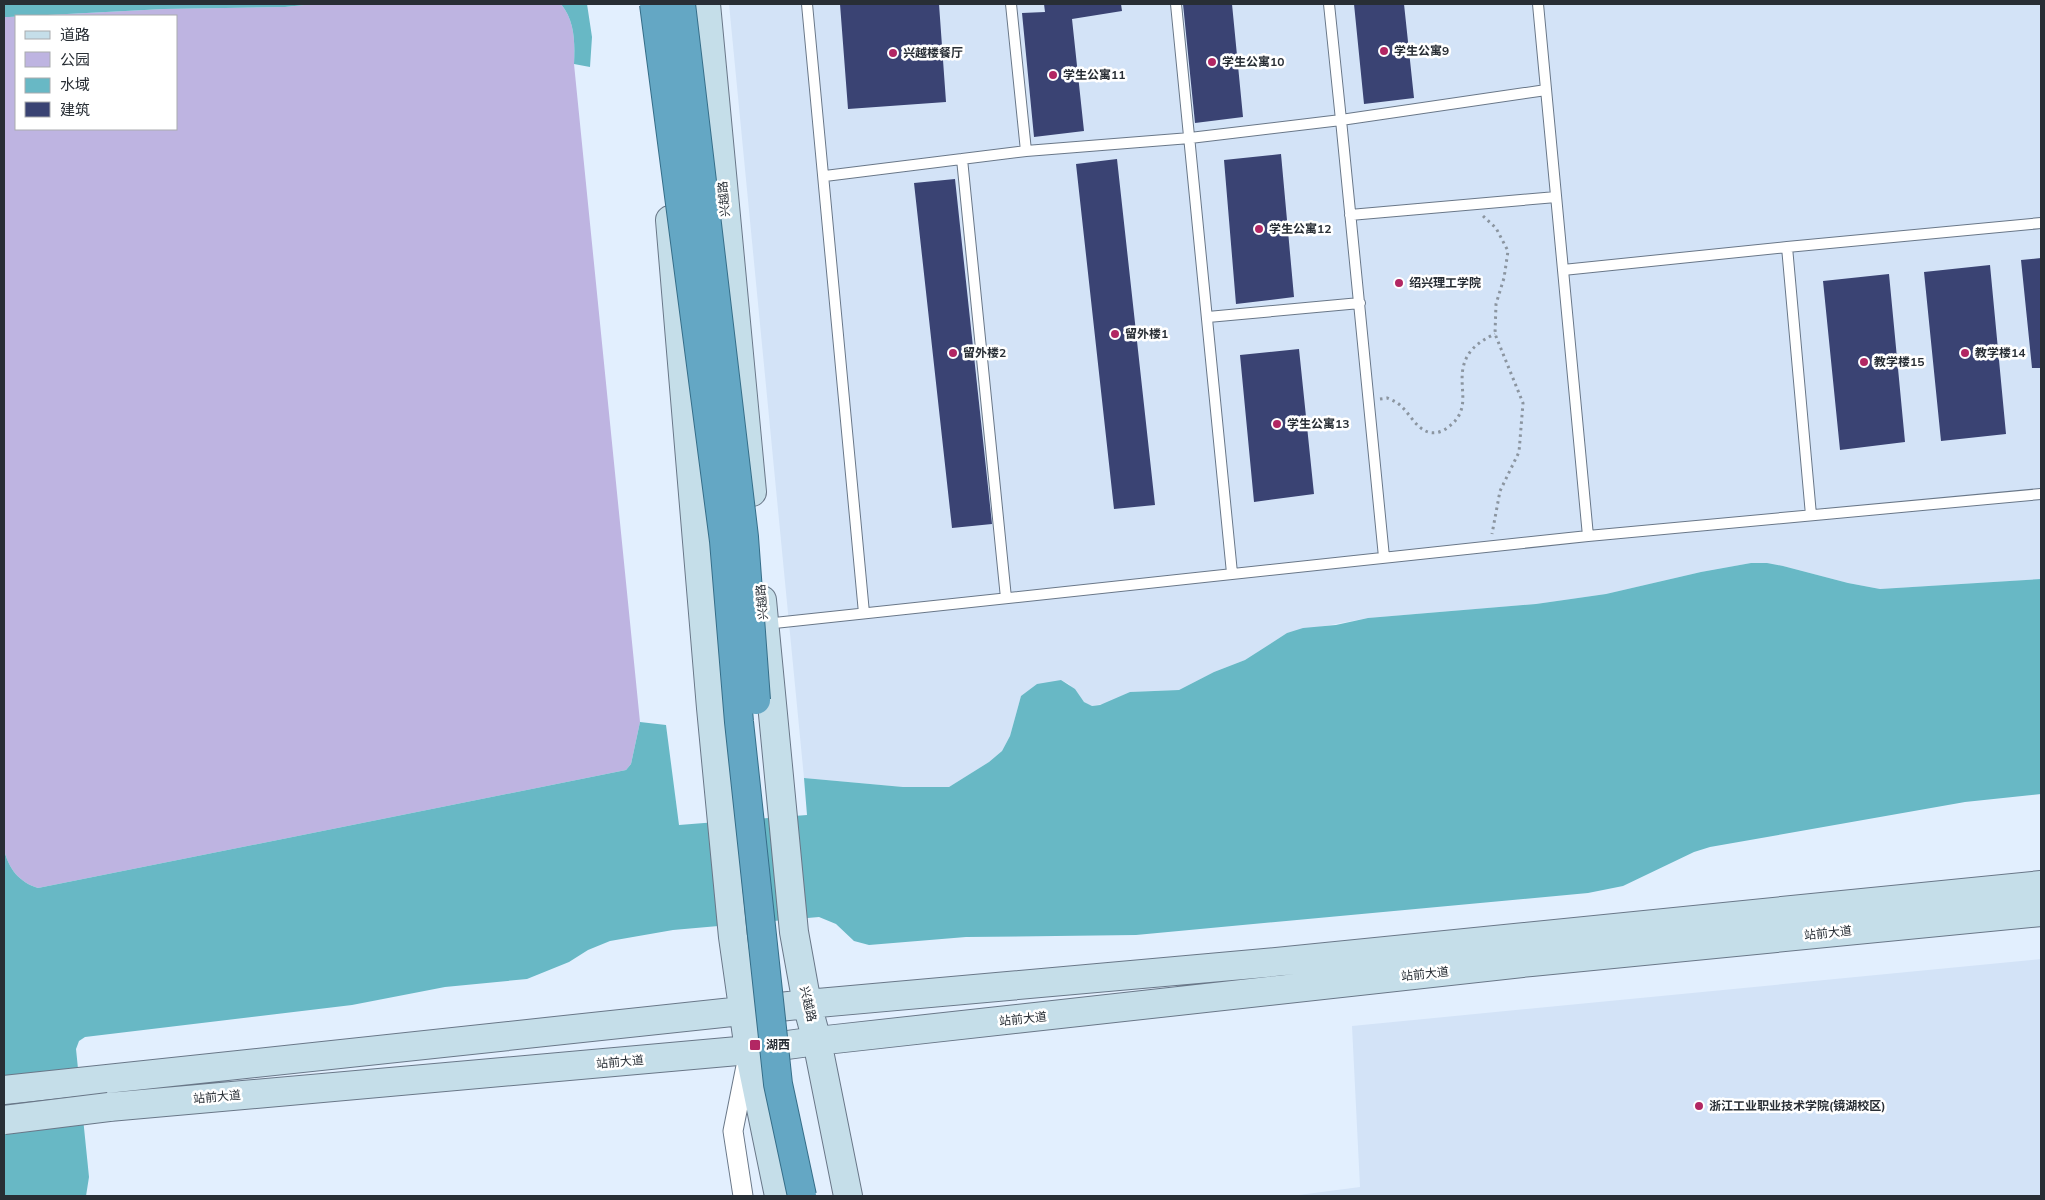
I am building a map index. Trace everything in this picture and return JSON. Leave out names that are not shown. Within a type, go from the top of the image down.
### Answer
[{"type":"highway","points":[[653,4],[724,541],[739,722],[778,1084],[802,1196]]},
{"type":"highway","points":[[681,4],[744,537],[758,724],[795,1076],[821,1196]]},
{"type":"main road","points":[[653,4],[711,708],[733,937],[749,1050],[779,1196]]},
{"type":"main road","name":"兴越路","points":[[706,4],[794,932],[806,1004],[817,1041],[848,1196]]},
{"type":"main road","points":[[4,1090],[806,1004],[1265,962],[2041,885]]},
{"type":"main road","name":"站前大道","points":[[4,1120],[109,1107],[749,1050],[1532,962],[2041,912]]},
{"type":"street","points":[[743,1196],[733,1131],[749,1050]]},
{"type":"lane","points":[[807,4],[825,176],[864,613]]},
{"type":"lane","points":[[1011,4],[1026,151]]},
{"type":"lane","points":[[1176,4],[1232,573]]},
{"type":"lane","points":[[1329,4],[1384,558]]},
{"type":"lane","points":[[1538,4],[1588,536]]},
{"type":"lane","points":[[825,176],[1026,151],[1190,138],[1341,120],[1546,90]]},
{"type":"lane","points":[[962,159],[1006,598]]},
{"type":"lane","points":[[1350,215],[1556,197]]},
{"type":"lane","points":[[1563,270],[2041,223]]},
{"type":"lane","points":[[1787,247],[1811,515]]},
{"type":"lane","points":[[1208,317],[1360,303]]},
{"type":"lane","points":[[764,624],[1489,546],[2041,494]]},
{"type":"path","points":[[1474,204],[1496,228],[1508,251],[1504,278],[1496,304],[1495,334],[1523,403],[1519,452],[1500,491],[1489,546]]},
{"type":"path","points":[[1369,402],[1387,398],[1399,404],[1419,427],[1430,433],[1443,431],[1457,421],[1464,402],[1461,376],[1468,354],[1483,340],[1495,334]]},
{"type":"shaded area","name":"绍兴理工学院","points":[[729,4],[2041,4],[2041,579],[1880,589],[1848,583],[1783,566],[1751,563],[1701,572],[1606,594],[1536,604],[1368,618],[1287,633],[1245,660],[1214,672],[1179,690],[1130,692],[1108,703],[1091,706],[1084,702],[1069,684],[1061,680],[1021,696],[1010,736],[1002,751],[989,762],[949,787],[903,787],[804,778]]},
{"type":"shaded area","name":"浙江工业职业技术学院(镜湖校区)","points":[[2041,959],[2041,1196],[1291,1196],[1360,1187],[1352,1026]]},
{"type":"green space","points":[[314,4],[561,4],[566,11],[572,25],[574,40],[574,64],[640,722],[631,764],[626,770],[38,888],[25,882],[16,874],[4,850],[4,17],[15,17],[15,130],[178,130],[178,15],[47,15],[164,9],[285,7]]},
{"type":"water","points":[[4,4],[314,4],[285,7],[164,9],[4,17]]},
{"type":"water","points":[[561,4],[587,4],[592,37],[590,67],[574,64],[572,25]]},
{"type":"water","points":[[1751,563],[1783,566],[1848,583],[1880,589],[2041,579],[2041,794],[1965,802],[1710,847],[1694,852],[1623,886],[1588,893],[1136,935],[966,937],[869,945],[854,941],[836,924],[819,917],[673,930],[610,941],[588,950],[569,962],[527,979],[445,987],[352,1005],[85,1037],[79,1041],[76,1049],[89,1177],[86,1196],[4,1196],[4,850],[16,874],[25,882],[38,888],[626,770],[631,764],[640,722],[666,725],[679,825],[807,815],[804,778],[903,787],[949,787],[989,762],[1002,751],[1010,736],[1021,696],[1037,684],[1061,680],[1075,689],[1084,702],[1092,706],[1100,705],[1130,692],[1179,690],[1214,672],[1245,660],[1287,633],[1303,628],[1336,625],[1368,618],[1536,604],[1606,594],[1701,572]]},
{"type":"building","name":"兴越楼餐厅","points":[[840,4],[939,4],[946,102],[848,109]]},
{"type":"building","name":"学生公寓11","points":[[1044,4],[1121,4],[1122,11],[1072,19],[1084,131],[1034,137],[1022,13],[1045,12]]},
{"type":"building","name":"学生公寓10","points":[[1183,4],[1232,4],[1243,117],[1195,123]]},
{"type":"building","name":"学生公寓9","points":[[1354,4],[1404,4],[1414,98],[1364,104]]},
{"type":"building","name":"学生公寓12","points":[[1281,154],[1294,297],[1236,304],[1224,160]]},
{"type":"building","name":"留外楼1","points":[[1117,159],[1155,505],[1114,509],[1076,164]]},
{"type":"building","name":"留外楼2","points":[[955,179],[992,524],[952,528],[914,183]]},
{"type":"building","points":[[2041,258],[2041,368],[2032,368],[2021,260]]},
{"type":"building","name":"教学楼14","points":[[1990,265],[2006,434],[1941,441],[1924,272]]},
{"type":"building","name":"教学楼15","points":[[1889,274],[1905,442],[1840,450],[1823,281]]},
{"type":"building","name":"学生公寓13","points":[[1299,349],[1314,494],[1254,502],[1240,355]]},
{"type":"place","name":"学生公寓9","points":[[1384,51]]},
{"type":"place","name":"兴越楼餐厅","points":[[893,53]]},
{"type":"place","name":"学生公寓10","points":[[1212,62]]},
{"type":"place","name":"学生公寓11","points":[[1053,75]]},
{"type":"place","name":"学生公寓12","points":[[1259,229]]},
{"type":"place","name":"绍兴理工学院","points":[[1399,283]]},
{"type":"place","name":"留外楼1","points":[[1115,334]]},
{"type":"place","name":"留外楼2","points":[[953,353]]},
{"type":"place","name":"教学楼14","points":[[1965,353]]},
{"type":"place","name":"教学楼15","points":[[1864,362]]},
{"type":"place","name":"学生公寓13","points":[[1277,424]]},
{"type":"place","name":"湖西","points":[[755,1045]]},
{"type":"place","name":"浙江工业职业技术学院(镜湖校区)","points":[[1699,1106]]}]
